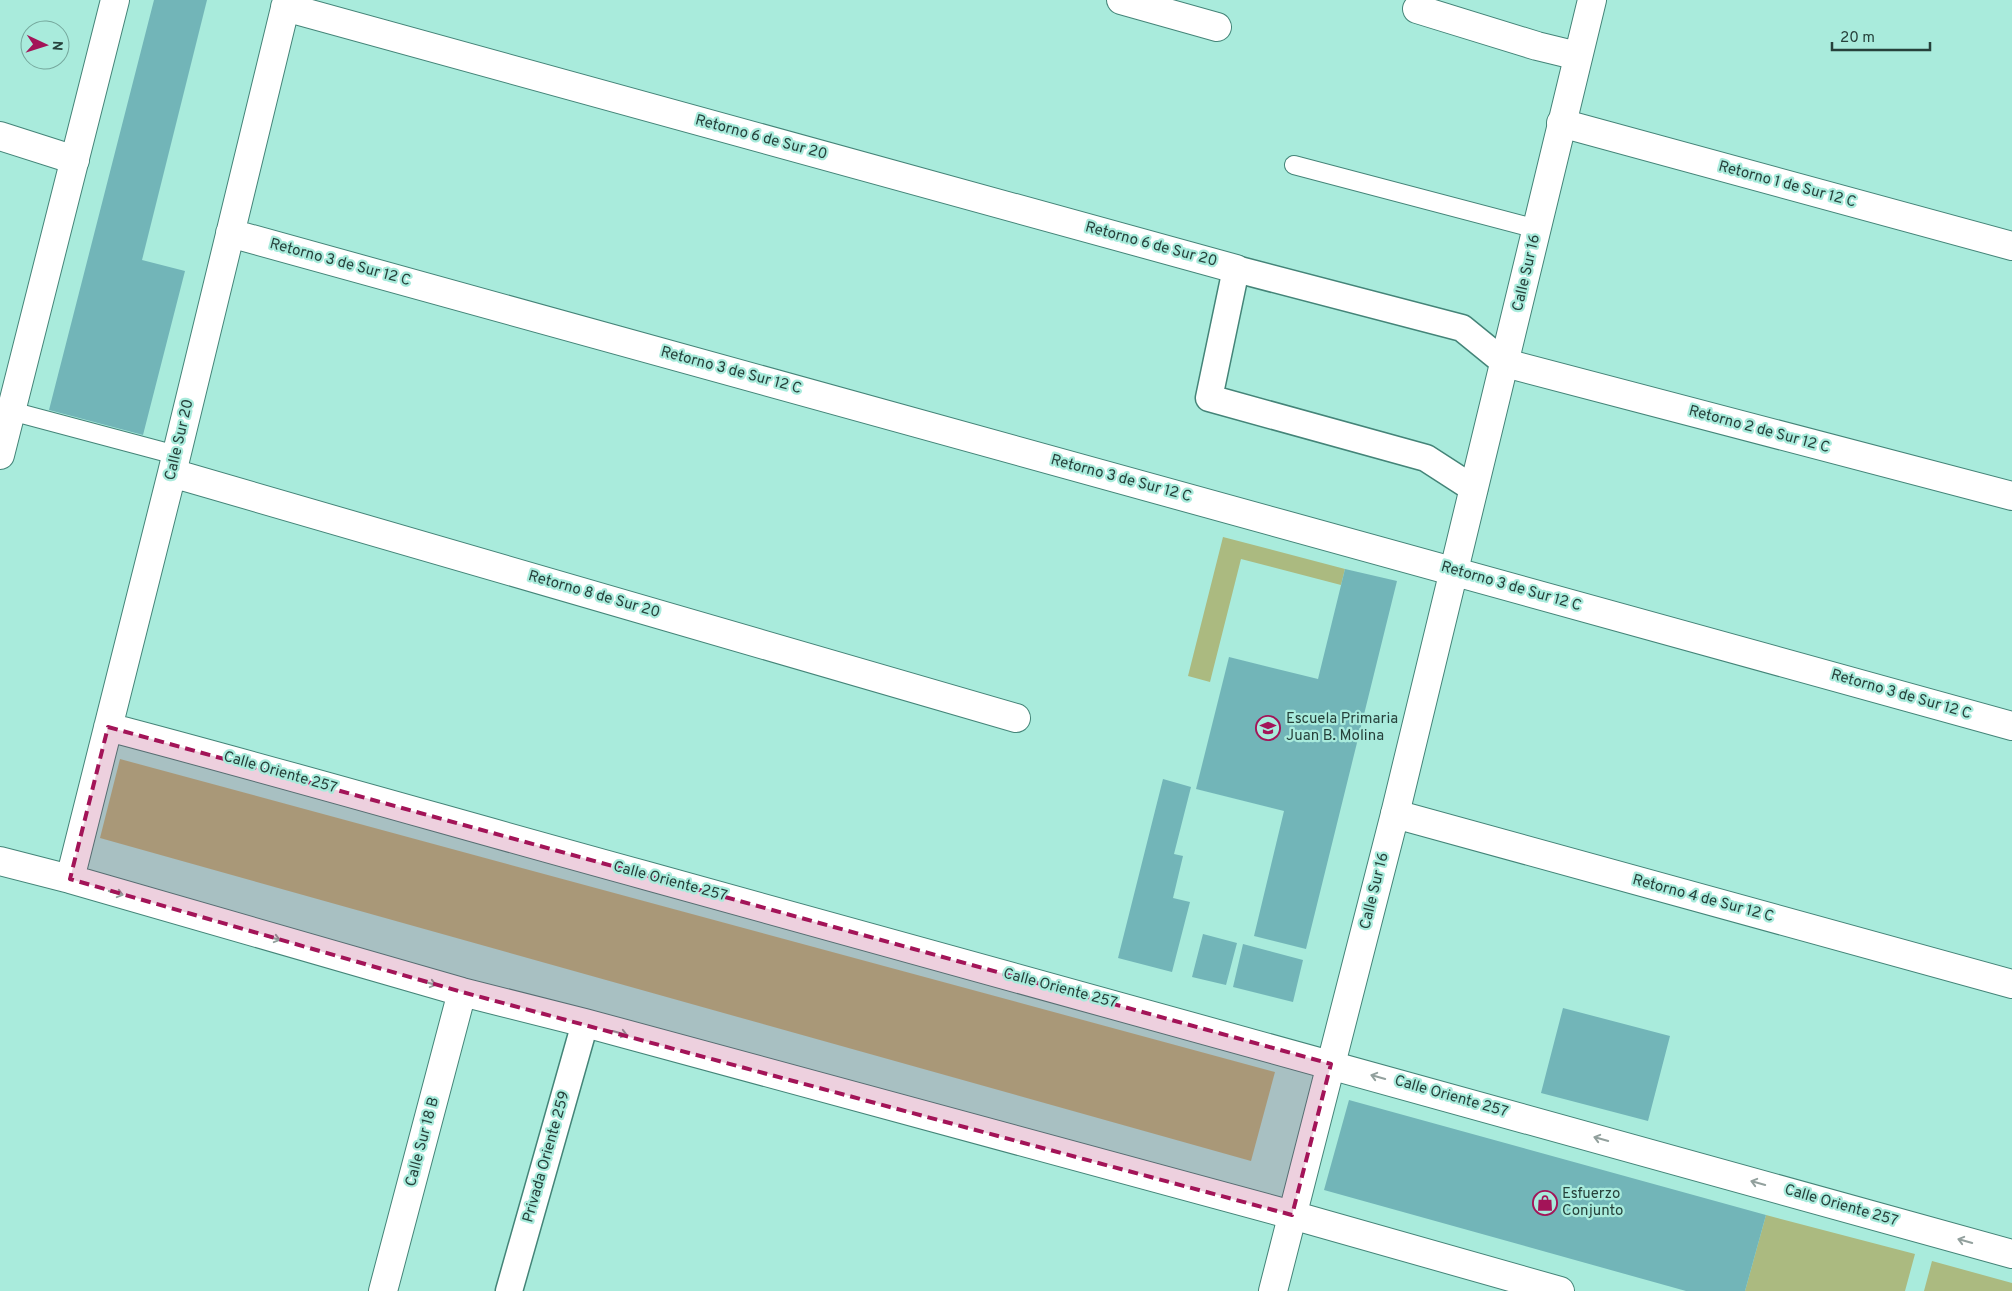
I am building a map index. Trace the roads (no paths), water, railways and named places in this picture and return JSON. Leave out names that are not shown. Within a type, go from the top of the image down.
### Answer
[{"type":"street","points":[[0,455],[115,0]]},
{"type":"street","points":[[1120,0],[1217,27]]},
{"type":"street","name":"Calle Sur 16","points":[[1273,1291],[1394,814],[1592,0]]},
{"type":"street","name":"Calle Sur 20","points":[[70,879],[174,464],[286,3]]},
{"type":"street","name":"Retorno 6 de Sur 20","points":[[286,3],[1236,269]]},
{"type":"street","points":[[1417,8],[1536,46],[1578,56]]},
{"type":"street","name":"Retorno 1 de Sur 12 C","points":[[1561,123],[2012,246]]},
{"type":"street","points":[[0,136],[75,160]]},
{"type":"street","name":"Retorno 3 de Sur 12 C","points":[[230,233],[2012,726]]},
{"type":"street","points":[[1474,489],[1426,458],[1209,398],[1236,269],[1462,328],[1505,363]]},
{"type":"street","name":"Retorno 2 de Sur 12 C","points":[[1505,363],[2012,496]]},
{"type":"street","name":"Retorno 8 de Sur 20","points":[[174,464],[1016,718]]},
{"type":"street","name":"Calle Oriente 257","points":[[108,727],[2012,1254]]},
{"type":"street","name":"Retorno 4 de Sur 12 C","points":[[1394,814],[2012,984]]},
{"type":"street","points":[[0,861],[70,879],[462,992],[1292,1215],[1560,1291]]},
{"type":"street","name":"Calle Sur 18 B","points":[[383,1291],[462,992]]},
{"type":"street","name":"Privada Oriente 259","points":[[510,1291],[585,1024]]},
{"type":"lane","points":[[1294,165],[1537,229]]},
{"type":"lane","points":[[11,410],[174,464]]},
{"type":"place","name":"Escuela Primaria Juan B. Molina","points":[[1268,728]]},
{"type":"place","name":"Esfuerzo Conjunto","points":[[1545,1203]]}]
